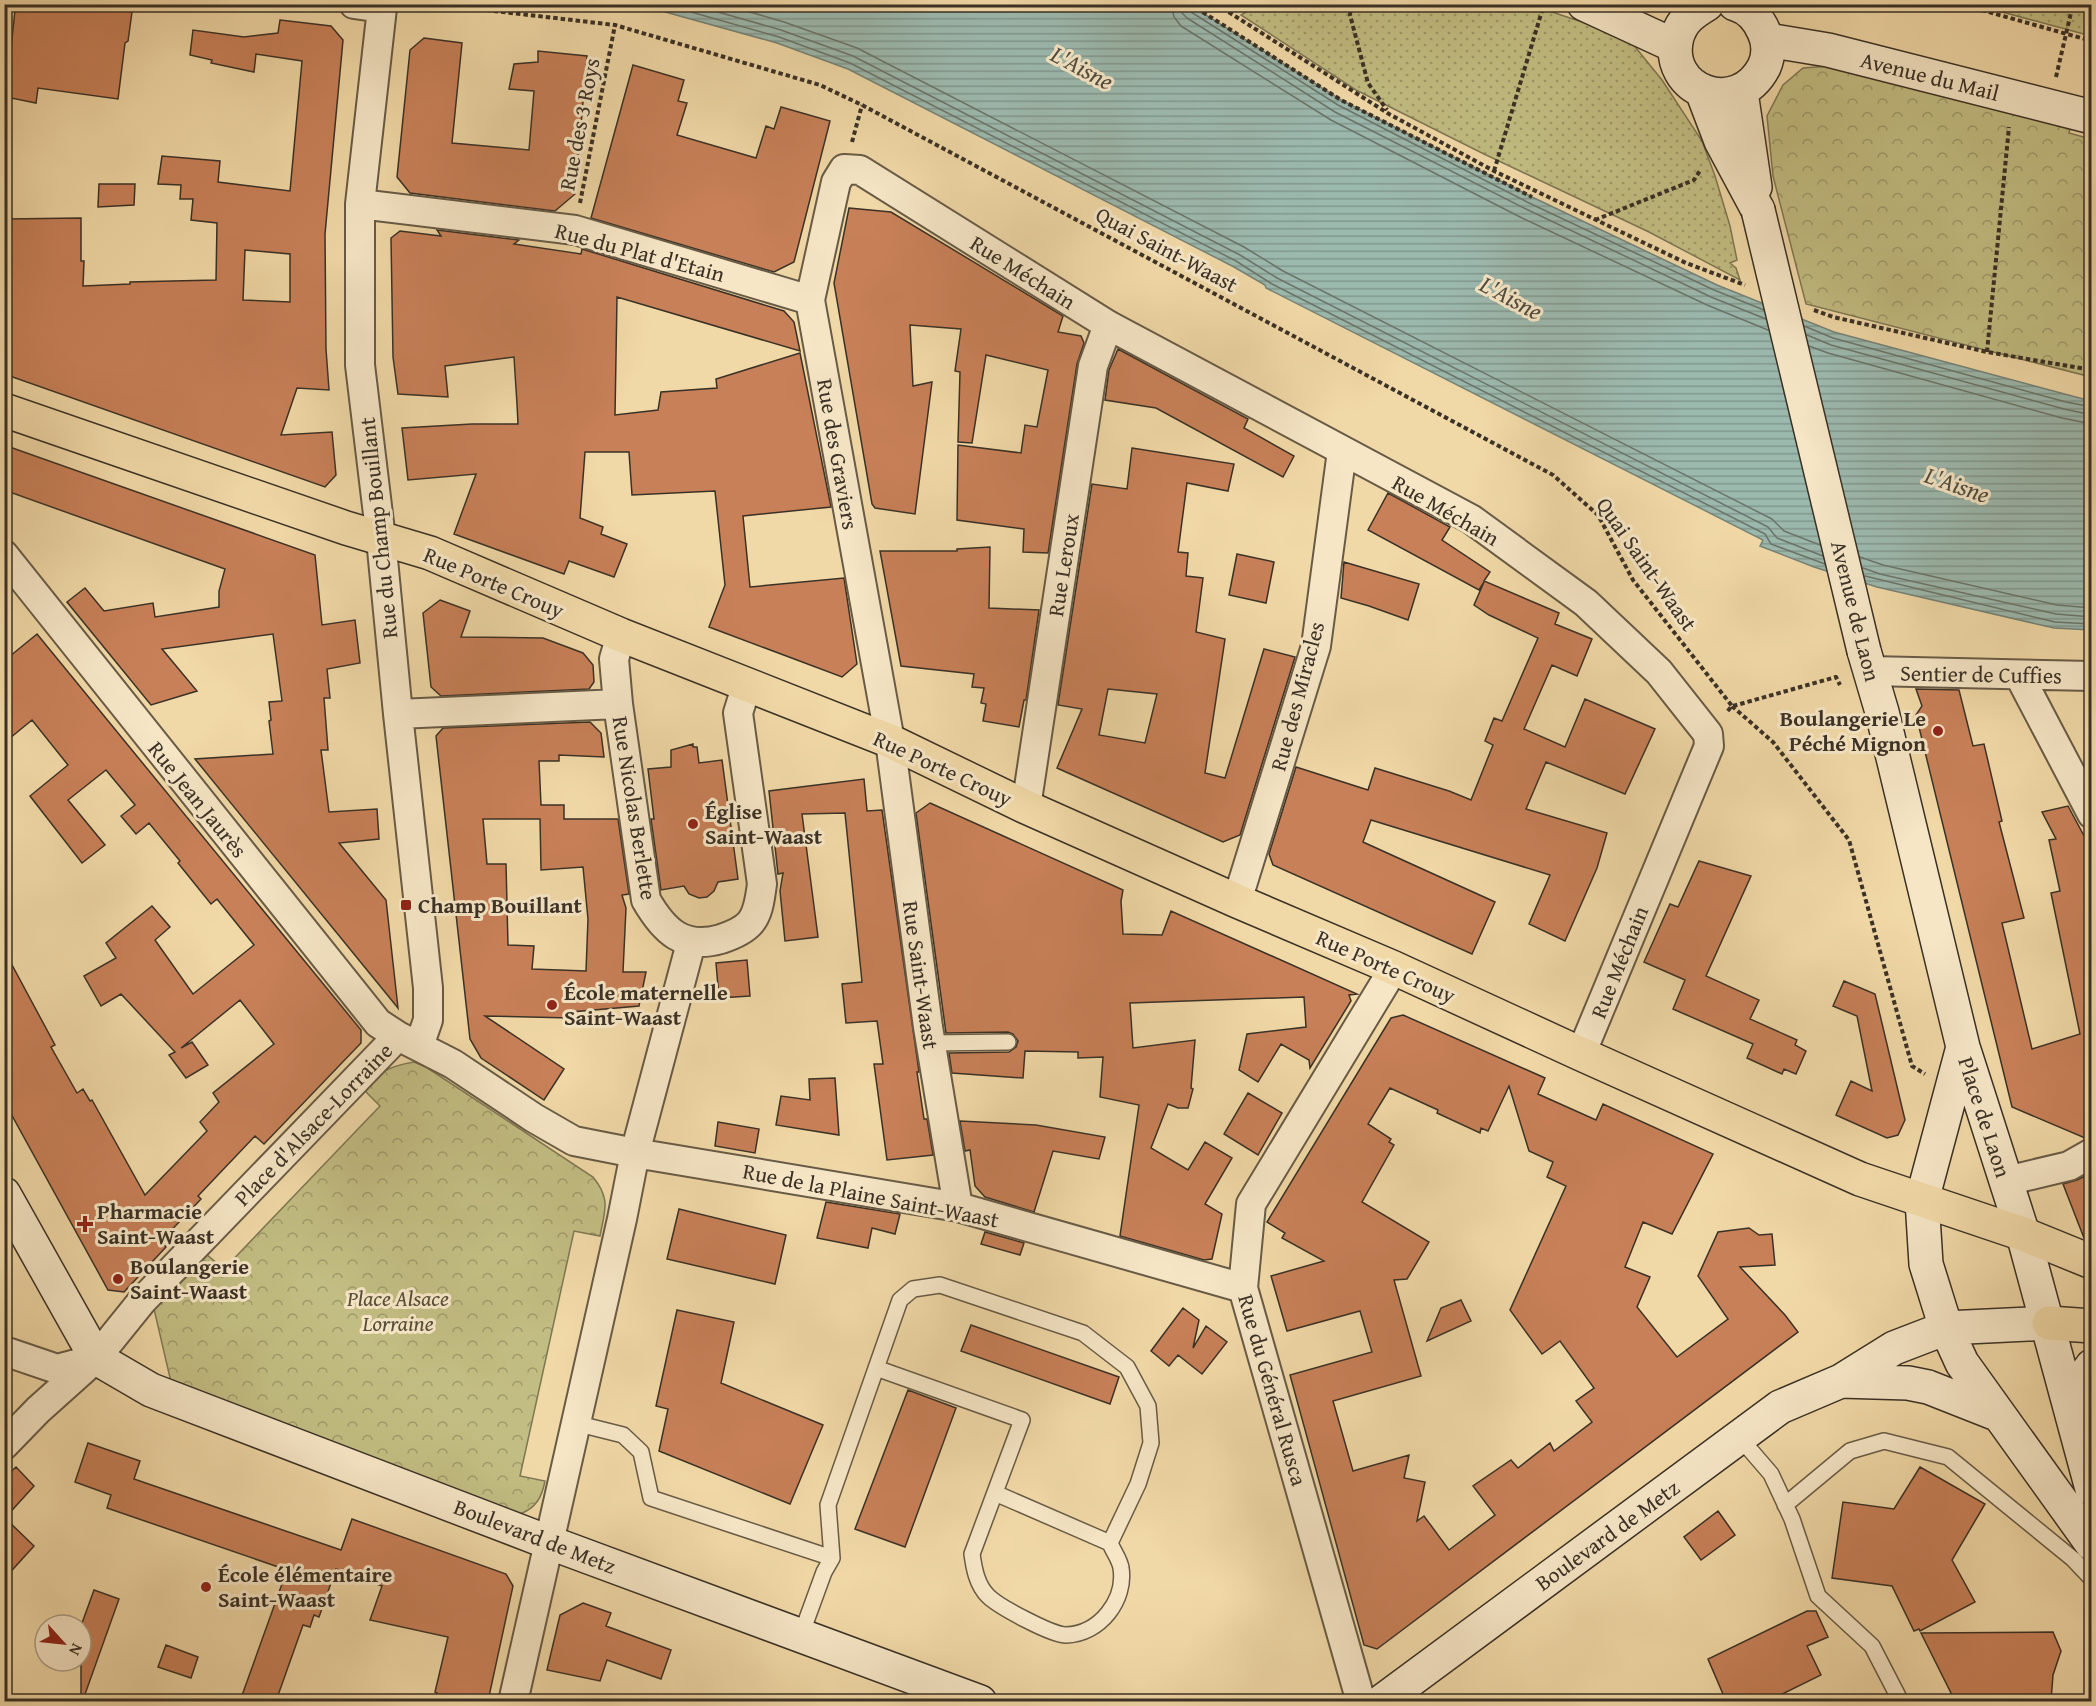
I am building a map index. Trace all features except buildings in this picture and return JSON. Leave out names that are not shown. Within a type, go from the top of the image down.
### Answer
[{"type":"main road","points":[[1584,4],[1675,46]]},
{"type":"main road","points":[[1707,4],[1691,13],[1680,28],[1675,46],[1677,64],[1687,80],[1702,91],[1721,96],[1741,92],[1758,79],[1767,61],[1768,40],[1758,20],[1739,5]]},
{"type":"main road","name":"Avenue du Mail","points":[[1768,40],[1828,50],[2091,117]]},
{"type":"main road","name":"Avenue de Laon","points":[[1702,91],[1720,141],[1758,210]]},
{"type":"main road","name":"Avenue de Laon","points":[[1741,92],[1758,210],[1963,1047]]},
{"type":"main road","name":"Rue Porte Crouy","points":[[4,410],[381,539],[430,553],[621,636],[890,741],[1026,807],[1394,968],[1860,1179],[1922,1200]]},
{"type":"main road","name":"Place de Laon","points":[[1963,1047],[1922,1200],[1926,1264],[1946,1328],[1962,1363],[2091,1544]]},
{"type":"main road","name":"Place de Laon","points":[[1963,1047],[2049,1323],[2091,1489]]},
{"type":"main road","points":[[4,1194],[96,1358]]},
{"type":"main road","points":[[1922,1200],[2023,1234],[2091,1262]]},
{"type":"main road","points":[[1841,1381],[1894,1348],[1946,1328],[2049,1323],[2091,1326]]},
{"type":"main road","name":"Boulevard de Metz","points":[[96,1358],[151,1390],[548,1542],[980,1701]]},
{"type":"main road","points":[[2068,1398],[2091,1366]]},
{"type":"main road","points":[[1841,1381],[1908,1383],[1928,1387],[1999,1415]]},
{"type":"main road","name":"Boulevard de Metz","points":[[1382,1701],[1780,1407],[1841,1381]]},
{"type":"street","name":"Rue du Champ Bouillant","points":[[354,4],[382,8],[360,204],[360,365],[381,539],[428,987],[428,1020],[408,1041]]},
{"type":"street","name":"Rue des Graviers","points":[[844,169],[836,182],[810,300],[890,741]]},
{"type":"street","name":"Rue Méchain","points":[[844,169],[860,170],[1108,325],[1471,519],[1586,603],[1659,672],[1708,734],[1709,746],[1581,1054]]},
{"type":"street","name":"Rue du Plat d'Etain","points":[[360,204],[575,230],[810,300]]},
{"type":"street","name":"Rue Leroux","points":[[1026,807],[1093,366],[1108,325]]},
{"type":"street","name":"Rue des Miracles","points":[[1237,901],[1316,646],[1342,451]]},
{"type":"street","name":"Rue Jean Jaurès","points":[[4,555],[378,1023],[408,1041]]},
{"type":"street","name":"Rue Nicolas Berlette","points":[[621,636],[614,659],[618,704],[646,900],[657,919],[671,932],[692,943]]},
{"type":"street","name":"Sentier de Cuffies","points":[[1867,661],[2019,675],[2091,676]]},
{"type":"street","points":[[2019,675],[2091,814]]},
{"type":"street","points":[[513,1701],[635,1153],[692,943],[731,936],[750,923],[759,905],[762,884],[738,712],[747,684]]},
{"type":"street","points":[[398,714],[618,704]]},
{"type":"street","name":"Rue Saint-Waast","points":[[890,741],[930,1043],[958,1207]]},
{"type":"street","name":"Rue du Général Rusca","points":[[1361,1701],[1243,1288],[1251,1204],[1394,968]]},
{"type":"street","name":"Place d'Alsace-Lorraine","points":[[4,1445],[38,1410],[96,1358],[142,1300],[408,1041],[453,1064],[534,1118],[574,1141],[635,1153]]},
{"type":"street","name":"Rue de la Plaine Saint-Waast","points":[[635,1153],[958,1207],[1243,1288]]},
{"type":"street","points":[[2006,1181],[2069,1166],[2091,1153]]},
{"type":"street","points":[[4,1352],[57,1369],[96,1358]]},
{"type":"lane","points":[[930,1043],[1008,1042]]},
{"type":"lane","points":[[801,1635],[824,1572],[832,1558],[828,1505],[900,1300],[913,1289],[940,1285],[1083,1333],[1127,1367],[1148,1406],[1151,1443],[1138,1484],[1110,1543]]},
{"type":"lane","points":[[876,1368],[1022,1420],[972,1554],[975,1575],[988,1596],[1023,1618],[1065,1635],[1086,1630],[1103,1620],[1120,1593],[1121,1567],[1110,1543],[995,1493]]},
{"type":"lane","points":[[575,1423],[623,1435],[641,1452],[651,1498],[832,1558]]},
{"type":"lane","points":[[1740,1438],[1771,1474],[1785,1505],[1818,1596],[1872,1646],[1901,1701]]},
{"type":"lane","points":[[1785,1505],[1851,1451],[1884,1441],[1948,1457],[2073,1559],[2091,1579]]},
{"type":"path","name":"Quai Saint-Waast","points":[[434,4],[615,25],[820,85],[862,105],[1553,475],[1598,515],[1633,580],[1732,706],[1773,742],[1849,840],[1912,1066],[1953,1091]]},
{"type":"path","points":[[1190,4],[1341,100],[1532,197]]},
{"type":"path","points":[[1216,4],[1389,114],[1494,171],[1686,263],[1749,286]]},
{"type":"path","points":[[1228,12],[1231,4]]},
{"type":"path","points":[[1351,4],[1350,15],[1368,82],[1389,114]]},
{"type":"path","points":[[1494,171],[1544,4]]},
{"type":"path","points":[[1960,4],[2091,41]]},
{"type":"path","points":[[2049,106],[2073,4]]},
{"type":"path","name":"Rue des 3 Roys","points":[[575,230],[615,25]]},
{"type":"path","points":[[1987,352],[2012,96]]},
{"type":"path","points":[[844,169],[862,105]]},
{"type":"path","points":[[1595,220],[1694,180],[1720,141]]},
{"type":"path","points":[[1812,309],[1833,317],[1987,352],[2091,370]]},
{"type":"path","points":[[1708,734],[1732,706],[1836,677],[1849,703],[1882,712]]},
{"type":"green space","points":[[1259,4],[1531,5],[1603,29],[1632,43],[1662,80],[1702,141],[1730,226],[1737,260],[1730,263],[1736,268],[1740,280],[1649,232],[1356,90],[1241,15]]},
{"type":"green space","points":[[1976,5],[2091,5],[2091,36]]},
{"type":"green space","points":[[1830,66],[2071,125],[2069,133],[2091,139],[2091,377],[1806,304],[1773,176],[1767,116],[1783,85],[1803,68]]},
{"type":"green space","name":"Place Alsace Lorraine","points":[[414,1062],[426,1067],[593,1177],[604,1198],[605,1212],[600,1236],[574,1231],[520,1476],[545,1481],[537,1501],[530,1509],[520,1514],[174,1395],[154,1309],[206,1254],[224,1269],[380,1106],[363,1089],[386,1071]]},
{"type":"water","name":"L'Aisne","points":[[640,5],[1190,5],[1341,100],[1532,197],[1717,285],[1834,332],[2091,401],[2091,630],[2054,628],[1877,587],[1814,567],[1760,546],[1763,540],[1266,288],[1265,285],[1234,267],[848,69],[777,43]]},
{"type":"place","name":"Boulangerie Le Péché Mignon","points":[[1938,731]]},
{"type":"place","name":"Église Saint-Waast","points":[[693,824]]},
{"type":"place","name":"Champ Bouillant","points":[[406,905]]},
{"type":"place","name":"École maternelle Saint-Waast","points":[[552,1005]]},
{"type":"place","name":"Pharmacie Saint-Waast","points":[[85,1224]]},
{"type":"place","name":"Boulangerie Saint-Waast","points":[[118,1279]]},
{"type":"place","name":"École élémentaire Saint-Waast","points":[[206,1587]]}]
